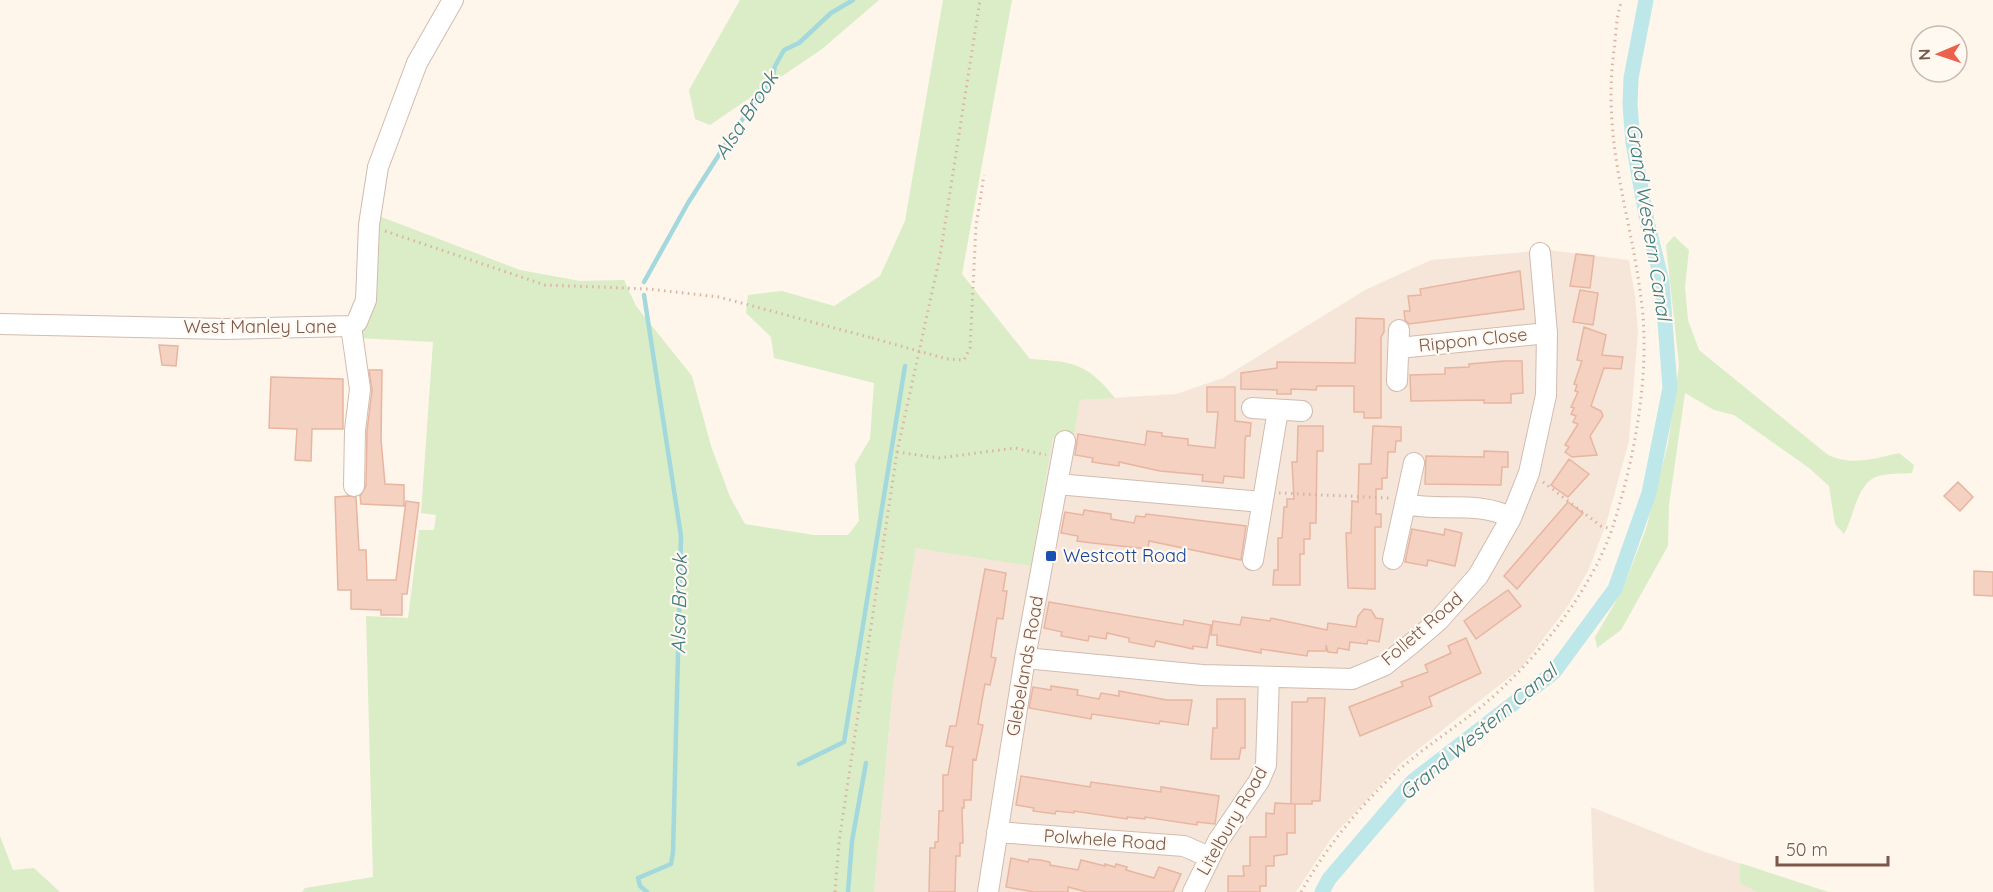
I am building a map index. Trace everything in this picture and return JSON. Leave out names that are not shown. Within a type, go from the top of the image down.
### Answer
[{"type":"street","name":"West Manley Lane","points":[[0,324],[225,329],[351,326],[357,322],[366,300],[369,225],[378,167],[417,63],[453,0]]},
{"type":"street","name":"Follett Road","points":[[1025,658],[1202,675],[1352,679],[1385,665],[1438,621],[1478,576],[1511,518],[1529,473],[1546,395],[1547,333],[1540,253]]},
{"type":"street","points":[[351,326],[360,389],[354,430],[354,486]]},
{"type":"street","name":"Rippon Close","points":[[1397,381],[1399,339],[1547,333]]},
{"type":"street","points":[[1252,408],[1302,411]]},
{"type":"street","points":[[1253,560],[1278,410]]},
{"type":"street","name":"Glebelands Road","points":[[988,892],[1025,658],[1063,450]]},
{"type":"street","points":[[1393,559],[1414,463]]},
{"type":"street","points":[[1057,484],[1263,497]]},
{"type":"street","points":[[1406,501],[1479,508],[1496,511],[1511,518]]},
{"type":"street","name":"Litelbury Road","points":[[1193,892],[1209,857],[1259,781],[1266,765],[1269,677]]},
{"type":"street","name":"Polwhele Road","points":[[997,832],[1184,846],[1209,857]]},
{"type":"path","points":[[835,892],[839,842],[897,452],[940,256],[980,0]]},
{"type":"path","points":[[1301,892],[1335,839],[1361,807],[1401,768],[1482,706],[1530,661],[1567,612],[1599,558],[1612,529],[1635,439],[1643,356],[1642,300],[1617,175],[1610,111],[1611,76],[1622,0]]},
{"type":"path","points":[[369,225],[430,248],[545,285],[649,289],[719,297],[947,359],[964,360],[970,348],[976,226],[984,175]]},
{"type":"path","points":[[897,452],[939,458],[1015,448],[1063,450]]},
{"type":"path","points":[[1529,473],[1601,526],[1612,529]]},
{"type":"path","points":[[1263,497],[1406,501]]},
{"type":"shaded area","points":[[1548,250],[1629,260],[1635,296],[1638,333],[1629,441],[1606,524],[1589,569],[1568,606],[1521,668],[1402,762],[1332,837],[1296,892],[874,892],[893,687],[916,547],[1031,566],[1053,437],[1073,440],[1080,400],[1176,394],[1223,378],[1365,290],[1431,260]]},
{"type":"shaded area","points":[[1591,807],[1705,852],[1828,892],[1594,892]]},
{"type":"green space","points":[[740,0],[879,0],[822,49],[710,125],[695,119],[689,90]]},
{"type":"green space","points":[[943,0],[1012,0],[962,274],[1030,359],[1057,361],[1078,366],[1096,377],[1115,398],[1080,400],[1073,441],[1053,437],[1031,566],[916,548],[893,687],[874,892],[302,892],[305,888],[373,877],[366,616],[408,618],[419,530],[434,530],[436,515],[421,513],[433,342],[358,338],[379,216],[520,270],[580,281],[624,280],[636,306],[692,376],[711,446],[730,497],[745,524],[814,535],[848,535],[859,521],[855,464],[870,439],[874,383],[774,358],[771,337],[746,313],[748,295],[782,291],[834,306],[880,276],[905,221]]},
{"type":"green space","points":[[1674,236],[1689,250],[1685,287],[1688,320],[1699,350],[1828,455],[1855,461],[1899,453],[1914,465],[1912,473],[1891,474],[1872,479],[1861,492],[1844,534],[1835,524],[1829,486],[1809,468],[1734,415],[1714,410],[1685,393],[1669,505],[1668,546],[1621,630],[1597,648],[1595,637],[1622,591],[1646,529],[1668,443],[1679,365],[1666,245]]},
{"type":"green space","points":[[0,836],[13,870],[34,868],[60,892],[0,892]]},
{"type":"green space","points":[[1740,863],[1828,892],[1757,892],[1740,883]]},
{"type":"building","points":[[1576,254],[1594,256],[1590,288],[1570,286]]},
{"type":"building","points":[[1520,271],[1524,309],[1409,324],[1405,320],[1404,311],[1410,311],[1408,296],[1421,295],[1420,289]]},
{"type":"building","points":[[1580,290],[1598,293],[1593,325],[1573,322]]},
{"type":"building","points":[[1356,318],[1384,319],[1384,332],[1381,337],[1381,418],[1364,418],[1364,412],[1354,412],[1354,386],[1317,386],[1316,390],[1291,389],[1291,394],[1277,394],[1277,390],[1241,389],[1241,373],[1277,368],[1277,362],[1355,363]]},
{"type":"building","points":[[1584,327],[1606,335],[1602,355],[1623,357],[1621,369],[1604,368],[1591,406],[1601,411],[1603,416],[1590,436],[1597,455],[1572,457],[1565,452],[1569,447],[1565,445],[1578,424],[1573,422],[1576,416],[1571,414],[1574,408],[1571,407],[1578,392],[1575,391],[1577,385],[1574,384],[1582,361],[1577,360]]},
{"type":"building","points":[[159,345],[178,346],[176,366],[162,365]]},
{"type":"building","points":[[1522,361],[1523,393],[1511,394],[1511,403],[1484,403],[1484,400],[1411,401],[1410,375],[1445,374],[1445,368],[1469,367],[1469,364]]},
{"type":"building","points":[[369,370],[382,370],[381,440],[385,484],[404,485],[404,506],[361,504],[360,496],[366,486],[367,431],[372,390]]},
{"type":"building","points":[[271,377],[343,379],[343,429],[312,429],[311,461],[295,460],[297,429],[269,428]]},
{"type":"building","points":[[1207,387],[1235,387],[1235,421],[1251,423],[1250,436],[1246,436],[1245,440],[1244,478],[1224,476],[1223,483],[1202,481],[1203,475],[1160,471],[1119,462],[1119,466],[1092,462],[1093,458],[1075,455],[1078,434],[1145,445],[1147,431],[1162,433],[1162,436],[1188,439],[1188,445],[1215,448],[1218,412],[1207,412]]},
{"type":"building","points":[[1298,426],[1323,426],[1323,451],[1317,451],[1316,523],[1310,523],[1310,539],[1304,539],[1304,554],[1300,554],[1300,585],[1273,585],[1274,570],[1278,570],[1278,538],[1282,538],[1284,507],[1287,507],[1287,499],[1294,499],[1292,462],[1297,462]]},
{"type":"building","points":[[1373,426],[1401,427],[1401,441],[1396,441],[1395,452],[1388,452],[1387,478],[1382,478],[1382,489],[1376,489],[1376,514],[1381,514],[1381,527],[1375,527],[1375,589],[1348,588],[1346,533],[1351,533],[1352,501],[1358,502],[1359,464],[1371,464]]},
{"type":"building","points":[[1484,451],[1508,452],[1508,467],[1502,467],[1501,485],[1425,484],[1426,456],[1484,457]]},
{"type":"building","points":[[1569,459],[1589,474],[1568,497],[1551,485]]},
{"type":"building","points":[[1958,482],[1973,497],[1960,511],[1944,496]]},
{"type":"building","points":[[335,497],[356,497],[359,550],[366,550],[367,580],[396,580],[406,501],[419,503],[407,594],[402,594],[402,615],[381,615],[381,610],[351,609],[351,590],[338,590]]},
{"type":"building","points":[[1568,502],[1583,513],[1517,589],[1504,576]]},
{"type":"building","points":[[1084,510],[1111,514],[1111,519],[1134,523],[1136,516],[1145,517],[1146,514],[1246,526],[1241,560],[1149,541],[1148,549],[1077,541],[1078,536],[1061,533],[1065,512],[1083,515]]},
{"type":"building","points":[[1412,529],[1444,535],[1445,529],[1462,533],[1455,566],[1428,560],[1427,566],[1405,562]]},
{"type":"building","points":[[985,569],[1006,573],[1003,591],[1007,591],[1003,619],[997,618],[991,657],[996,658],[990,685],[985,684],[981,706],[978,724],[983,725],[976,760],[973,759],[971,800],[964,800],[964,808],[962,808],[963,843],[960,843],[960,856],[956,856],[955,892],[929,892],[930,848],[935,848],[935,842],[938,842],[939,811],[943,811],[943,775],[948,775],[953,747],[946,746],[950,726],[956,726]]},
{"type":"building","points":[[1974,571],[1993,572],[1993,596],[1974,595]]},
{"type":"building","points":[[1508,590],[1521,606],[1476,639],[1464,621]]},
{"type":"building","points":[[1049,602],[1183,625],[1184,620],[1211,625],[1207,648],[1193,646],[1193,649],[1156,641],[1154,647],[1129,642],[1129,638],[1107,633],[1106,639],[1089,636],[1088,641],[1061,636],[1062,632],[1044,628]]},
{"type":"building","points":[[1364,609],[1371,610],[1376,618],[1383,619],[1379,642],[1368,640],[1367,644],[1350,642],[1349,650],[1338,648],[1337,653],[1328,652],[1326,645],[1326,651],[1308,651],[1307,656],[1261,649],[1261,653],[1217,645],[1217,635],[1211,635],[1213,621],[1240,625],[1242,617],[1270,621],[1271,618],[1327,630],[1328,623],[1356,627],[1358,616]]},
{"type":"building","points":[[1466,638],[1481,673],[1429,697],[1432,706],[1360,736],[1349,707],[1403,686],[1401,682],[1428,672],[1425,665],[1451,653],[1448,646]]},
{"type":"building","points":[[1051,686],[1078,690],[1077,695],[1099,699],[1101,693],[1119,696],[1119,691],[1167,700],[1192,700],[1188,725],[1160,721],[1159,724],[1092,714],[1091,719],[1029,708],[1033,687],[1051,690]]},
{"type":"building","points":[[1308,698],[1325,698],[1320,801],[1312,801],[1312,804],[1291,804],[1292,702],[1307,702]]},
{"type":"building","points":[[1217,699],[1245,699],[1245,748],[1241,748],[1239,759],[1211,759],[1213,728],[1217,728]]},
{"type":"building","points":[[1021,776],[1090,787],[1091,782],[1161,792],[1161,787],[1219,796],[1215,824],[1197,822],[1197,825],[1145,817],[1145,819],[1127,817],[1127,819],[1074,811],[1074,813],[1056,811],[1055,814],[1033,811],[1034,808],[1016,805]]},
{"type":"building","points":[[1275,803],[1295,804],[1295,833],[1287,833],[1287,854],[1274,856],[1274,866],[1266,866],[1266,886],[1260,886],[1260,892],[1228,892],[1228,876],[1244,876],[1243,866],[1250,866],[1250,837],[1266,837],[1266,813],[1274,814]]},
{"type":"building","points":[[1011,858],[1028,862],[1029,859],[1040,860],[1050,862],[1050,865],[1078,870],[1081,860],[1105,866],[1105,864],[1115,867],[1116,864],[1127,867],[1126,870],[1154,878],[1159,867],[1181,874],[1173,892],[1087,892],[1068,887],[1068,892],[1034,892],[1006,887]]},
{"type":"waterway","name":"Alsa Brook","points":[[644,282],[688,203],[736,128],[772,80],[775,66],[784,50],[799,43],[831,13],[853,0]]},
{"type":"waterway","name":"Grand Western Canal","points":[[1322,892],[1329,879],[1413,781],[1554,672],[1615,589],[1649,493],[1670,388],[1662,282],[1647,221],[1633,143],[1630,105],[1631,78],[1646,0]]},
{"type":"waterway","name":"Alsa Brook","points":[[644,295],[681,536],[673,852],[671,864],[638,878],[640,886],[647,892]]},
{"type":"waterway","points":[[799,764],[844,742],[905,366]]},
{"type":"waterway","points":[[848,892],[852,841],[866,763]]},
{"type":"place","name":"Westcott Road","points":[[1051,556]]}]
